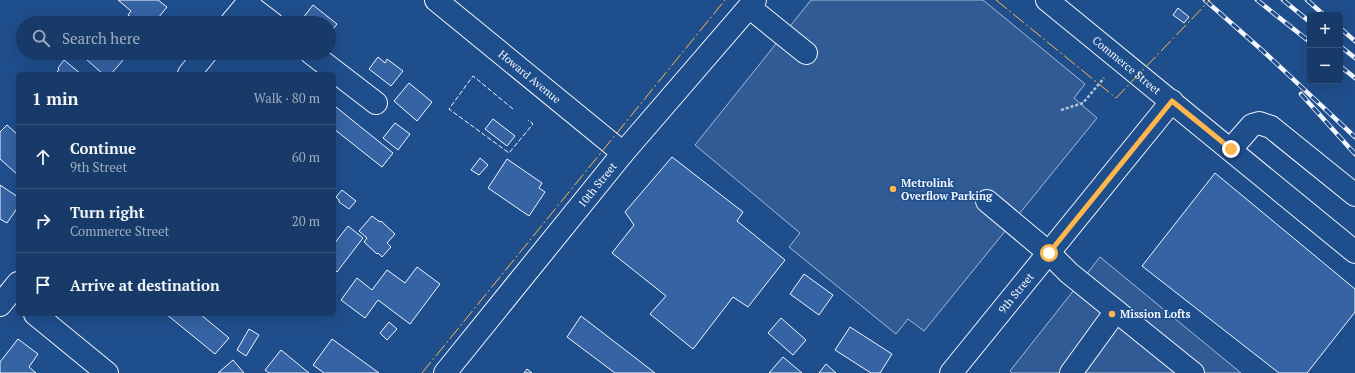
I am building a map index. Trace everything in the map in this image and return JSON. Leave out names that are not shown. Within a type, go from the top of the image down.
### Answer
[{"type":"street","name":"Howard Avenue","points":[[436,0],[623,153]]},
{"type":"street","name":"Commerce Street","points":[[1047,0],[1355,252]]},
{"type":"street","points":[[237,16],[248,2],[264,16]]},
{"type":"street","name":"10th Street","points":[[445,373],[623,153],[752,4]]},
{"type":"street","points":[[752,4],[806,53]]},
{"type":"street","points":[[191,72],[200,60]]},
{"type":"street","points":[[320,60],[336,72]]},
{"type":"street","points":[[336,72],[376,103]]},
{"type":"street","name":"9th Street","points":[[950,373],[1172,101]]},
{"type":"street","points":[[1231,149],[1252,125],[1259,123],[1271,127],[1355,195]]},
{"type":"street","points":[[987,201],[1049,253],[1069,273],[1193,373]]},
{"type":"street","points":[[1071,373],[1116,311]]},
{"type":"street","points":[[37,316],[107,373]]},
{"type":"path","points":[[1061,110],[1083,103],[1104,78]]},
{"type":"shaded area","name":"Metrolink Overflow Parking","points":[[811,0],[983,0],[1085,84],[1074,98],[1097,118],[924,331],[908,319],[896,334],[789,247],[800,233],[695,145]]},
{"type":"shaded area","name":"Mission Lofts","points":[[1100,257],[1241,373],[1012,373],[1010,371]]},
{"type":"building","points":[[118,0],[158,0],[167,7],[160,16],[129,16],[128,15],[131,11]]},
{"type":"building","points":[[313,5],[327,16],[304,16]]},
{"type":"building","points":[[1178,8],[1189,17],[1184,23],[1173,15]]},
{"type":"building","points":[[378,57],[385,63],[387,59],[403,71],[391,86],[369,69]]},
{"type":"building","points":[[64,60],[79,72],[57,72],[58,68]]},
{"type":"building","points":[[87,60],[123,60],[113,72],[101,72]]},
{"type":"building","points":[[409,83],[432,102],[417,121],[394,101]]},
{"type":"building","points":[[336,107],[393,153],[382,167],[336,131]]},
{"type":"building","points":[[493,119],[515,136],[507,146],[485,129]]},
{"type":"building","points":[[395,123],[410,134],[398,150],[383,138]]},
{"type":"building","points":[[7,125],[16,133],[16,173],[0,159],[0,132]]},
{"type":"building","points":[[672,157],[743,212],[737,221],[785,260],[748,307],[733,297],[693,349],[650,314],[666,296],[612,253],[634,225],[625,212]]},
{"type":"building","points":[[480,158],[488,165],[479,175],[471,170]]},
{"type":"building","points":[[507,159],[542,183],[539,188],[545,192],[529,216],[488,188]]},
{"type":"building","points":[[1215,173],[1355,289],[1355,312],[1307,373],[1279,373],[1142,266]]},
{"type":"building","points":[[0,185],[16,196],[16,210],[7,223],[0,219]]},
{"type":"building","points":[[342,190],[356,201],[349,209],[339,202],[336,197]]},
{"type":"building","points":[[372,216],[380,222],[381,221],[395,234],[387,243],[391,247],[382,257],[364,242],[367,238],[359,231]]},
{"type":"building","points":[[348,226],[363,238],[337,272],[336,271],[336,241]]},
{"type":"building","points":[[417,267],[440,284],[410,324],[378,300],[365,318],[341,300],[357,278],[372,290],[387,270],[405,283]]},
{"type":"building","points":[[804,274],[833,295],[819,315],[790,294]]},
{"type":"building","points":[[168,316],[202,316],[229,338],[215,354]]},
{"type":"building","points":[[581,316],[655,373],[615,373],[567,337]]},
{"type":"building","points":[[781,318],[806,340],[793,355],[768,333]]},
{"type":"building","points":[[389,322],[397,329],[387,340],[380,333]]},
{"type":"building","points":[[850,327],[892,354],[880,373],[871,373],[835,350]]},
{"type":"building","points":[[249,329],[259,335],[246,356],[237,350]]},
{"type":"building","points":[[18,339],[38,354],[29,367],[36,373],[0,373],[0,362]]},
{"type":"building","points":[[332,339],[379,373],[324,373],[313,365]]},
{"type":"building","points":[[281,350],[309,373],[269,373],[265,370]]},
{"type":"building","points":[[783,357],[802,373],[769,373]]},
{"type":"building","points":[[233,360],[244,373],[218,373]]},
{"type":"building","points":[[826,364],[836,373],[819,373]]},
{"type":"building","points":[[527,369],[532,373],[524,373]]},
{"type":"railway","points":[[1205,0],[1263,51],[1355,137]]},
{"type":"railway","points":[[1257,0],[1307,40]]},
{"type":"railway","points":[[1283,0],[1307,20]]},
{"type":"railway","points":[[1307,0],[1321,12]]},
{"type":"railway","points":[[1343,31],[1355,41]]},
{"type":"railway","points":[[1342,48],[1355,58]]},
{"type":"railway","points":[[1343,68],[1355,78]]},
{"type":"railway","points":[[1301,94],[1355,154]]},
{"type":"fence","points":[[513,109],[473,76],[449,109],[509,153],[533,124],[528,120]]},
{"type":"power","points":[[422,373],[725,0]]},
{"type":"power","points":[[996,0],[1116,98],[1210,0]]},
{"type":"place","name":"Metrolink Overflow Parking","points":[[893,189]]},
{"type":"place","name":"Mission Lofts","points":[[1112,314]]},
{"type":"route","points":[[1049,253],[1172,101],[1231,149]]}]
